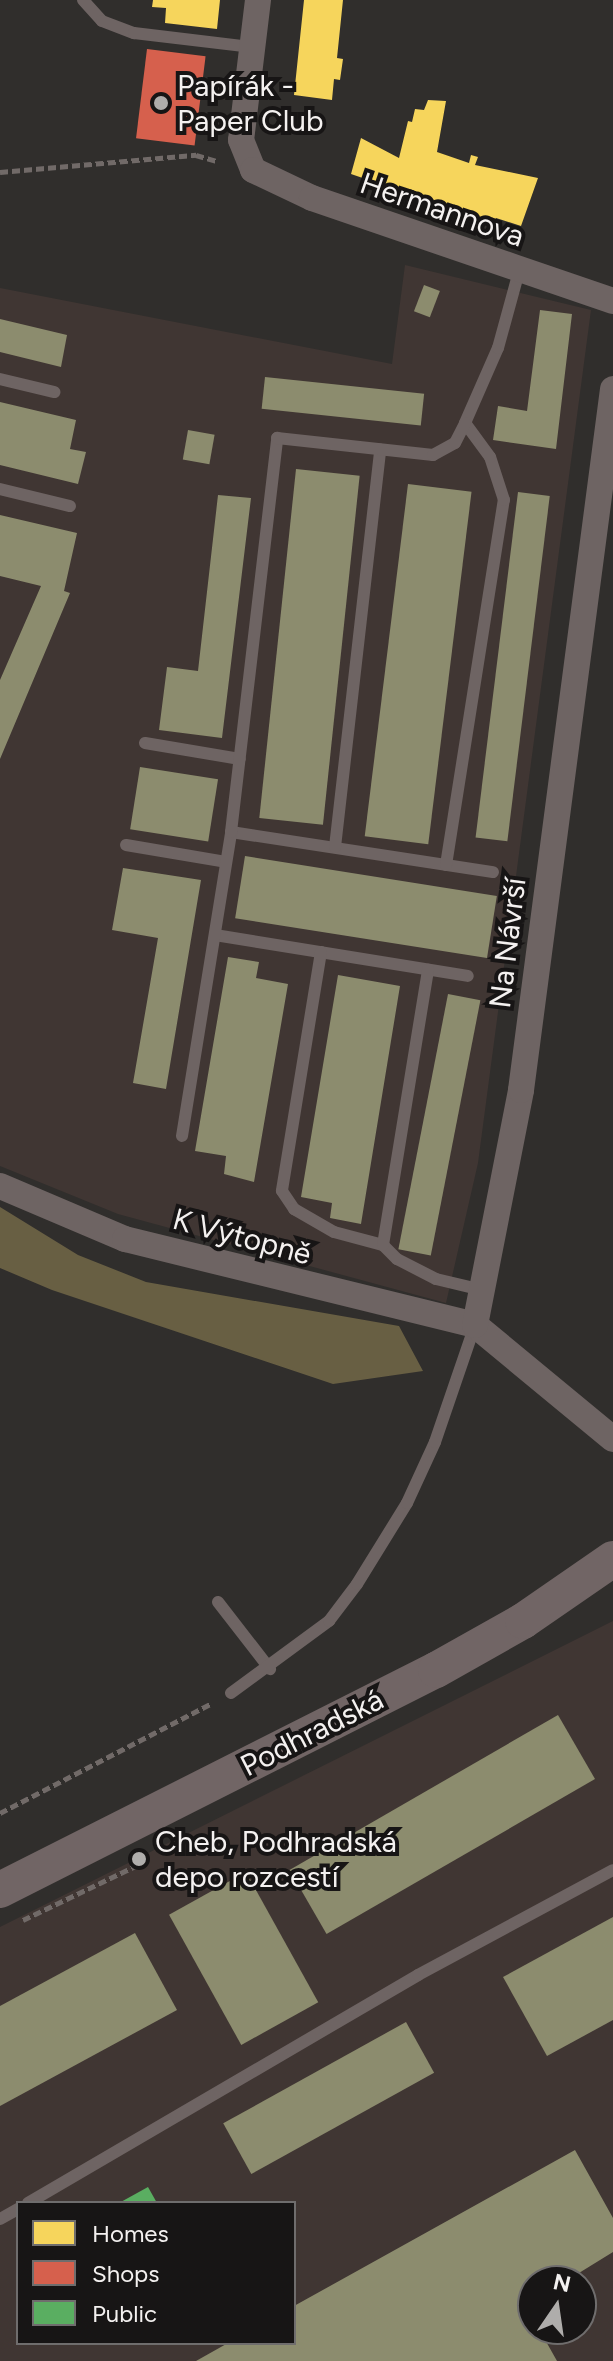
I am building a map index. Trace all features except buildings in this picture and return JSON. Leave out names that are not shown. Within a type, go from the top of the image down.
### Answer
[{"type":"main road","name":"Podhradská","points":[[0,1890],[436,1670],[523,1621],[613,1559]]},
{"type":"street","points":[[253,170],[241,140],[258,0]]},
{"type":"street","name":"Hermannova","points":[[253,170],[312,198],[613,301]]},
{"type":"street","name":"Na Návrší","points":[[475,1325],[521,1090],[613,389]]},
{"type":"street","name":"K Výtopně","points":[[0,1186],[125,1239],[475,1325]]},
{"type":"street","points":[[475,1325],[613,1439]]},
{"type":"lane","points":[[83,0],[102,21],[134,33],[252,47]]},
{"type":"lane","points":[[182,1136],[231,832],[277,438],[433,455],[455,443],[498,348],[519,271]]},
{"type":"lane","points":[[0,379],[54,392]]},
{"type":"lane","points":[[446,865],[504,500],[490,457],[465,423]]},
{"type":"lane","points":[[335,847],[380,450]]},
{"type":"lane","points":[[0,489],[70,506]]},
{"type":"lane","points":[[145,743],[240,759]]},
{"type":"lane","points":[[231,832],[493,872]]},
{"type":"lane","points":[[126,845],[226,862]]},
{"type":"lane","points":[[215,935],[468,976]]},
{"type":"lane","points":[[321,952],[282,1191],[294,1209],[334,1232],[383,1245],[397,1259],[436,1279],[482,1290]]},
{"type":"lane","points":[[383,1245],[428,970]]},
{"type":"lane","points":[[231,1693],[270,1669],[329,1621],[387,1539],[435,1442],[475,1325]]},
{"type":"lane","points":[[218,1602],[270,1669]]},
{"type":"lane","points":[[31,2201],[418,1975],[613,1870]]},
{"type":"path","points":[[0,172],[196,155],[253,170]]},
{"type":"path","points":[[0,1813],[231,1693]]},
{"type":"path","points":[[12,1924],[144,1862]]},
{"type":"shaded area","points":[[405,265],[591,310],[478,1163],[446,1303],[118,1214],[0,1166],[0,288],[392,364]]},
{"type":"shaded area","points":[[0,1207],[78,1255],[146,1282],[399,1326],[423,1371],[333,1384],[52,1290],[0,1268]]},
{"type":"shaded area","points":[[613,1621],[613,2361],[0,2361],[0,1927]]},
{"type":"place","name":"Papírák - Paper Club","points":[[161,103]]},
{"type":"place","name":"Cheb, Podhradská depo rozcestí","points":[[139,1859]]}]
